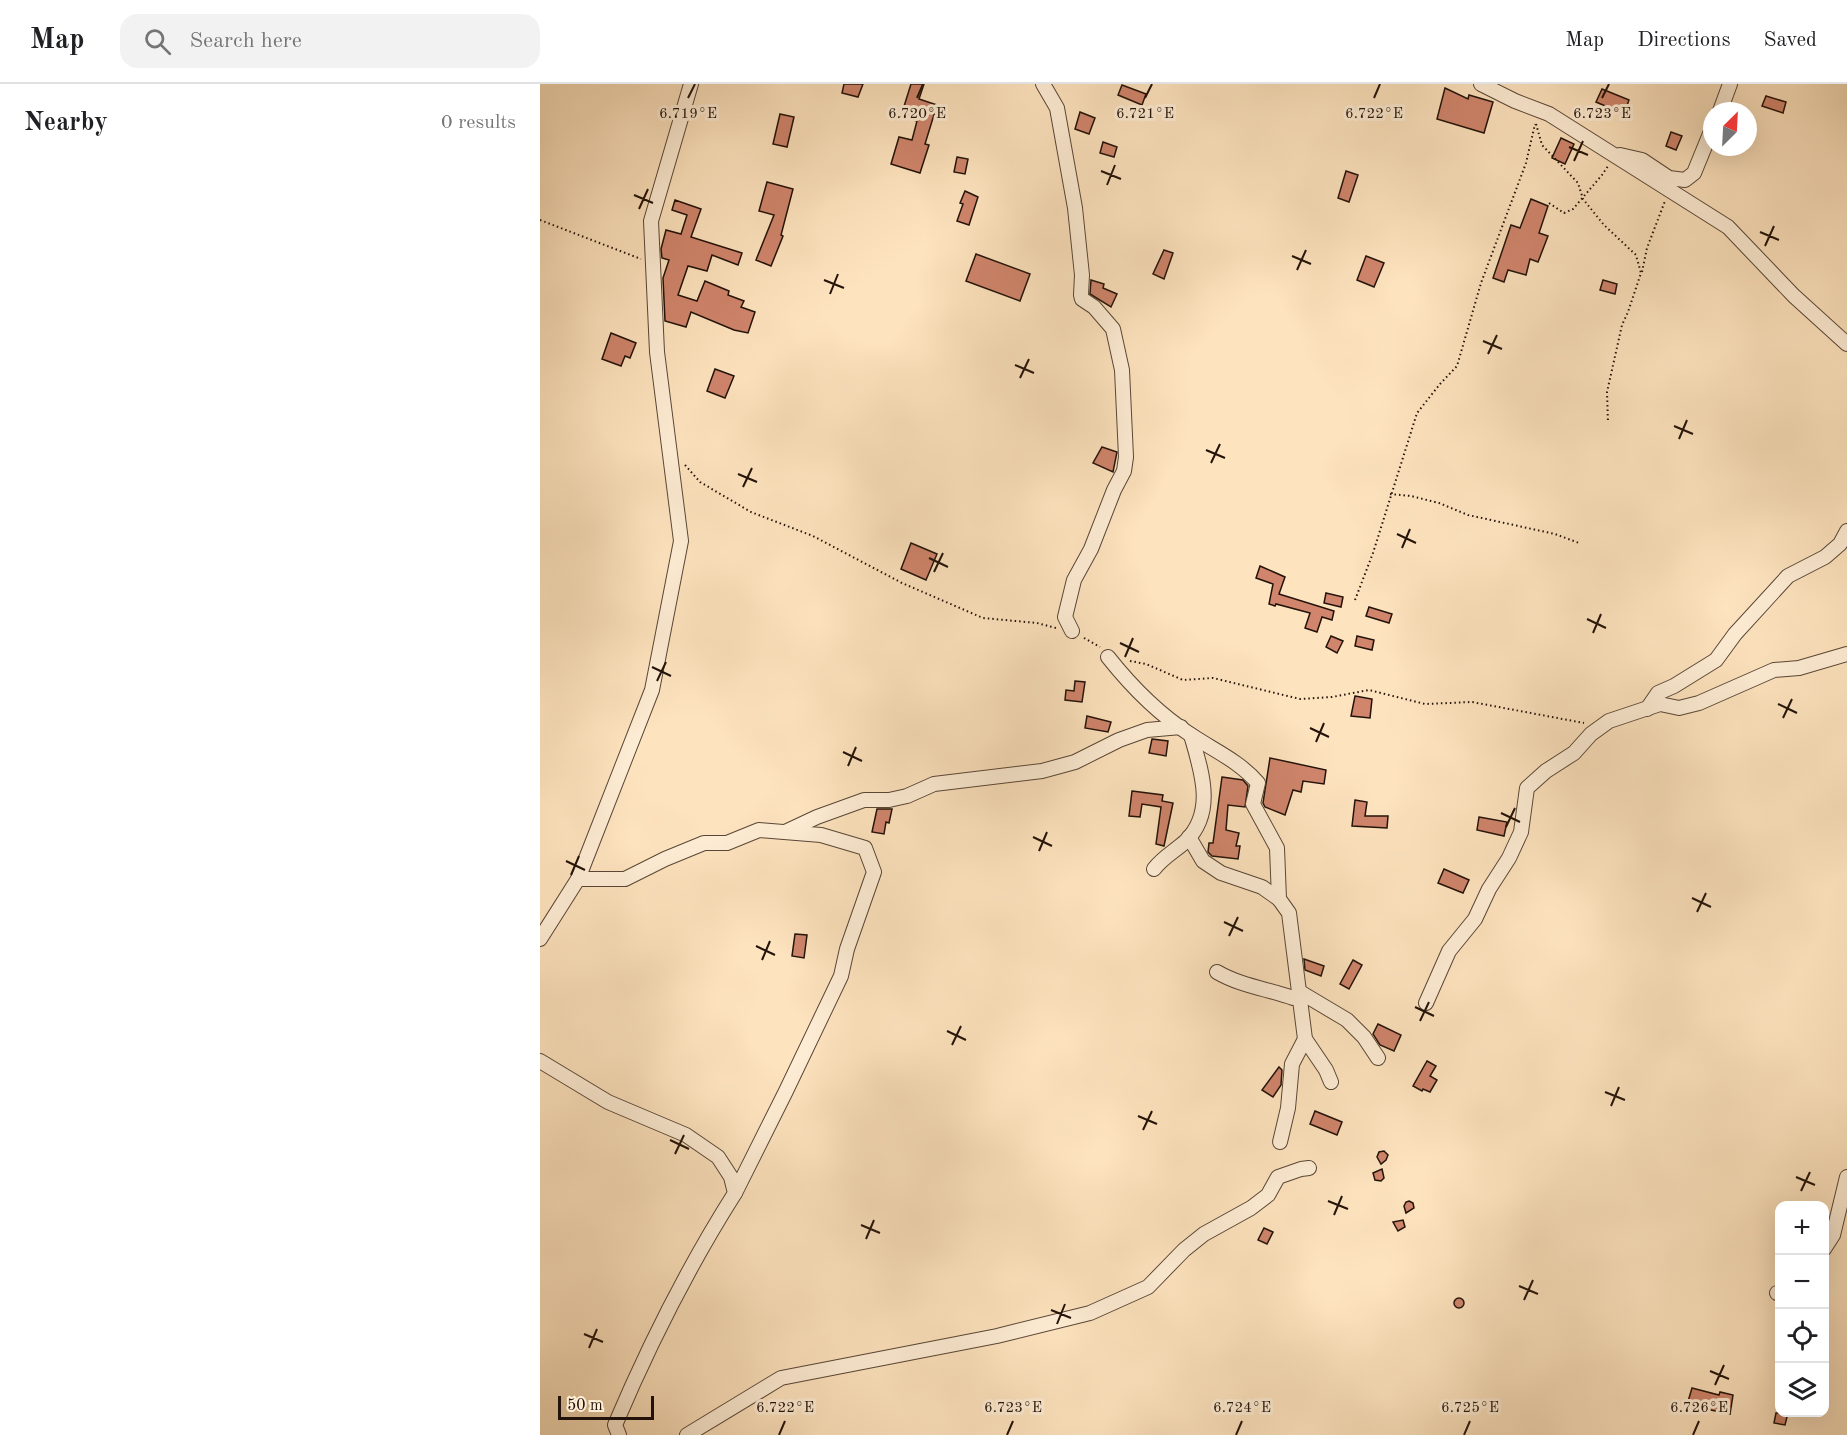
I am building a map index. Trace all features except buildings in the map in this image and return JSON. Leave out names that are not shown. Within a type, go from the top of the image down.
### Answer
[{"type":"street","points":[[540,939],[578,879],[652,690],[681,541],[657,352],[651,221],[691,84]]},
{"type":"street","points":[[1043,84],[1057,108],[1076,208],[1082,299],[1094,307],[1113,329],[1122,370],[1125,465],[1091,549],[1074,580],[1065,617],[1072,631]]},
{"type":"street","points":[[1481,84],[1515,101],[1549,114],[1728,227],[1794,296],[1847,344]]},
{"type":"street","points":[[1723,102],[1730,84]]},
{"type":"street","points":[[1612,155],[1642,160],[1669,178],[1685,180],[1694,173],[1703,151]]},
{"type":"street","points":[[1647,709],[1658,693],[1674,686],[1716,660],[1735,634],[1788,576],[1825,557],[1840,544],[1847,531]]},
{"type":"street","points":[[1426,1003],[1449,951],[1475,919],[1521,832],[1527,788],[1546,771],[1574,753],[1610,720],[1660,705],[1679,708],[1699,703],[1774,670],[1799,668],[1847,654]]},
{"type":"street","points":[[1108,657],[1128,683],[1186,731],[1248,771],[1258,783],[1253,804],[1277,848],[1279,899]]},
{"type":"street","points":[[785,832],[817,817],[864,801],[889,800],[907,796],[934,784],[1042,771],[1075,762],[1119,740],[1147,730],[1186,731]]},
{"type":"street","points":[[1154,869],[1163,858],[1189,837],[1203,813],[1205,791],[1186,731]]},
{"type":"street","points":[[578,879],[625,879],[704,843],[727,843],[759,830],[820,835],[865,848],[874,872],[834,993],[735,1193],[694,1259],[653,1341],[615,1425],[619,1435]]},
{"type":"street","points":[[1189,837],[1203,861],[1221,873],[1262,887],[1279,899],[1289,913],[1305,1039],[1326,1070],[1331,1082]]},
{"type":"street","points":[[1217,972],[1243,985],[1267,988],[1293,998],[1300,992]]},
{"type":"street","points":[[1300,992],[1347,1020],[1364,1037],[1378,1058]]},
{"type":"street","points":[[1280,1142],[1288,1108],[1292,1064],[1305,1039]]},
{"type":"street","points":[[540,1061],[608,1102],[686,1135],[718,1157],[731,1177],[735,1193]]},
{"type":"street","points":[[687,1435],[781,1378],[997,1336],[1090,1313],[1148,1287],[1197,1240],[1251,1208],[1268,1195],[1278,1177],[1309,1168]]},
{"type":"street","points":[[1829,1241],[1838,1221],[1847,1177]]},
{"type":"path","points":[[1354,600],[1373,554],[1417,413],[1457,366],[1481,283],[1526,162],[1535,121],[1542,145],[1578,183],[1583,199],[1604,225],[1636,255],[1641,273]]},
{"type":"path","points":[[1549,203],[1564,213],[1573,209],[1583,199],[1612,155]]},
{"type":"path","points":[[1608,423],[1607,392],[1622,326],[1663,209],[1667,189],[1664,185]]},
{"type":"path","points":[[540,220],[635,258],[653,262]]},
{"type":"path","points":[[685,464],[700,482],[751,512],[813,536],[902,583],[983,618],[1037,623],[1072,631],[1104,650],[1108,657],[1146,664],[1183,680],[1214,678],[1300,699],[1332,697],[1370,690],[1425,704],[1472,702],[1590,724],[1598,729]]},
{"type":"path","points":[[1390,494],[1439,502],[1468,515],[1555,534],[1579,543]]}]
